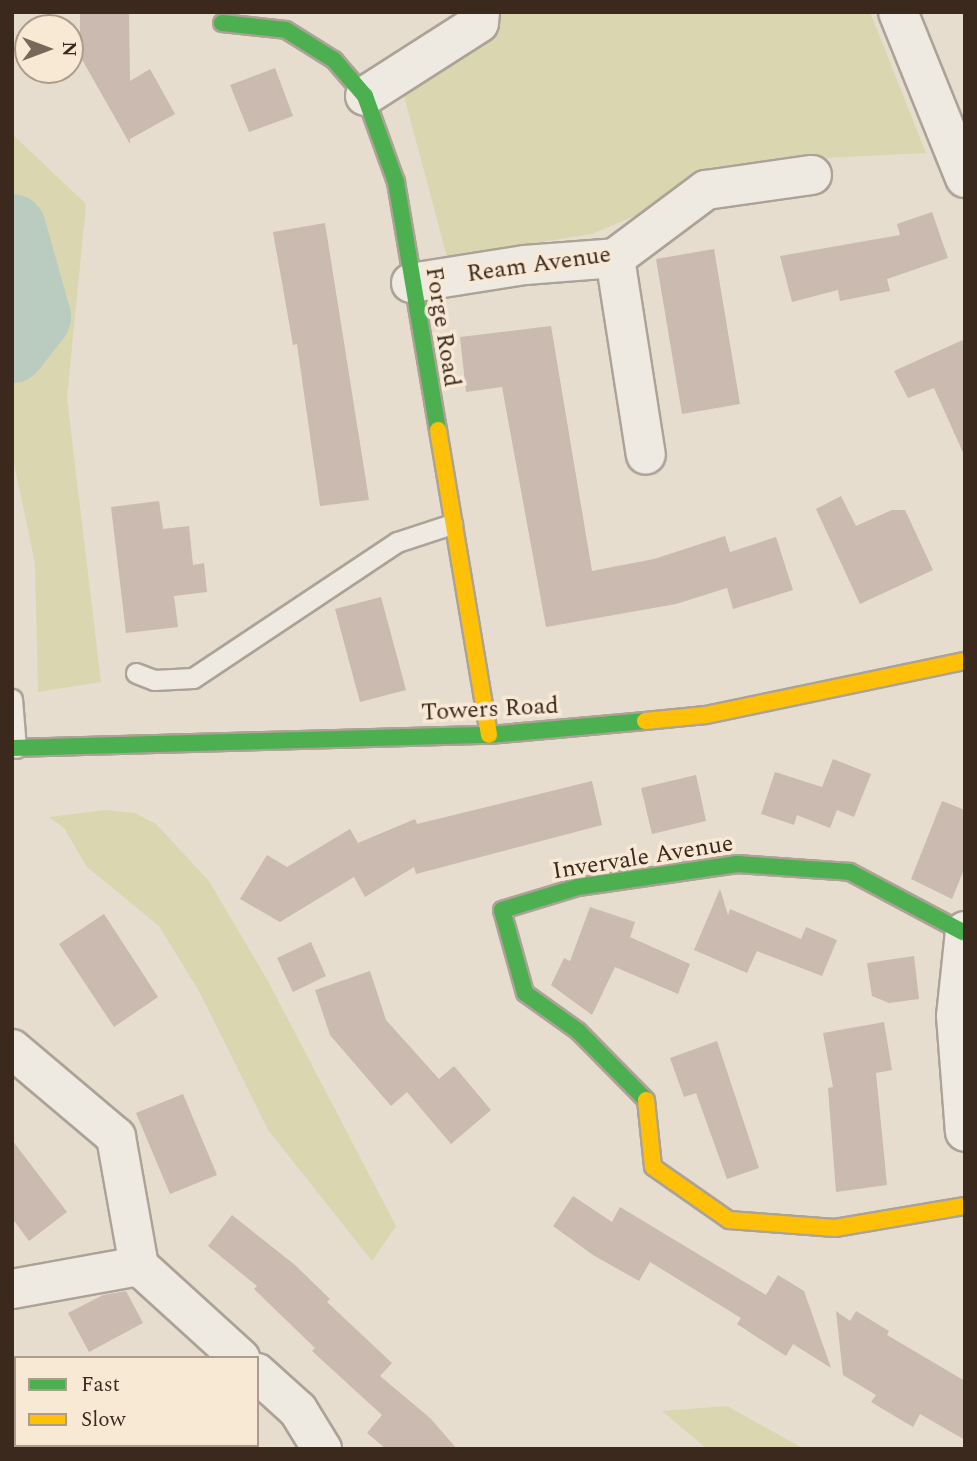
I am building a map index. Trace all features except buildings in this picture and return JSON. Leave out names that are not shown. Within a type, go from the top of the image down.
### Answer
[{"type":"street","points":[[365,96],[479,23],[480,12]]},
{"type":"street","points":[[898,12],[965,178]]},
{"type":"street","name":"Forge Road","points":[[222,23],[286,30],[334,60],[365,96],[396,182],[489,735]]},
{"type":"street","name":"Ream Avenue","points":[[411,283],[615,258],[706,190],[812,175]]},
{"type":"street","points":[[615,258],[646,455]]},
{"type":"street","name":"Towers Road","points":[[14,748],[489,735],[706,715],[965,661]]},
{"type":"street","name":"Invervale Avenue","points":[[964,932],[850,872],[737,864],[578,887],[502,910],[525,993],[578,1031],[646,1099],[653,1167],[729,1220],[835,1228],[965,1206]]},
{"type":"street","points":[[964,932],[956,1016],[965,1132]]},
{"type":"street","points":[[12,1049],[116,1137],[139,1266],[238,1356]]},
{"type":"street","points":[[12,1289],[139,1266]]},
{"type":"street","points":[[259,1375],[298,1410],[322,1449]]},
{"type":"lane","points":[[136,673],[154,680],[193,678],[397,542],[452,524]]},
{"type":"lane","points":[[12,699],[14,748]]},
{"type":"shaded area","points":[[498,12],[870,12],[926,153],[765,161],[592,234],[447,257],[404,96],[457,62]]},
{"type":"shaded area","points":[[12,134],[86,204],[67,398],[101,682],[38,692],[35,563],[12,454]]},
{"type":"shaded area","points":[[105,810],[135,813],[156,824],[209,881],[269,983],[396,1226],[372,1261],[268,1130],[200,993],[159,926],[87,867],[64,828],[49,817]]},
{"type":"shaded area","points":[[727,1406],[804,1449],[707,1449],[662,1411]]},
{"type":"waterway","points":[[12,228],[37,317],[12,349]]},
{"type":"traffic: fast","points":[[222,23],[286,30],[334,60],[365,96],[396,182],[438,430]]},
{"type":"traffic: fast","points":[[12,748],[489,735],[645,721]]},
{"type":"traffic: fast","points":[[646,1100],[578,1031],[525,993],[502,910],[578,887],[737,864],[850,872],[963,932]]},
{"type":"traffic: slow","points":[[438,430],[489,735]]},
{"type":"traffic: slow","points":[[645,721],[706,715],[965,661]]},
{"type":"traffic: slow","points":[[646,1100],[653,1167],[729,1220],[835,1228],[965,1206]]}]
